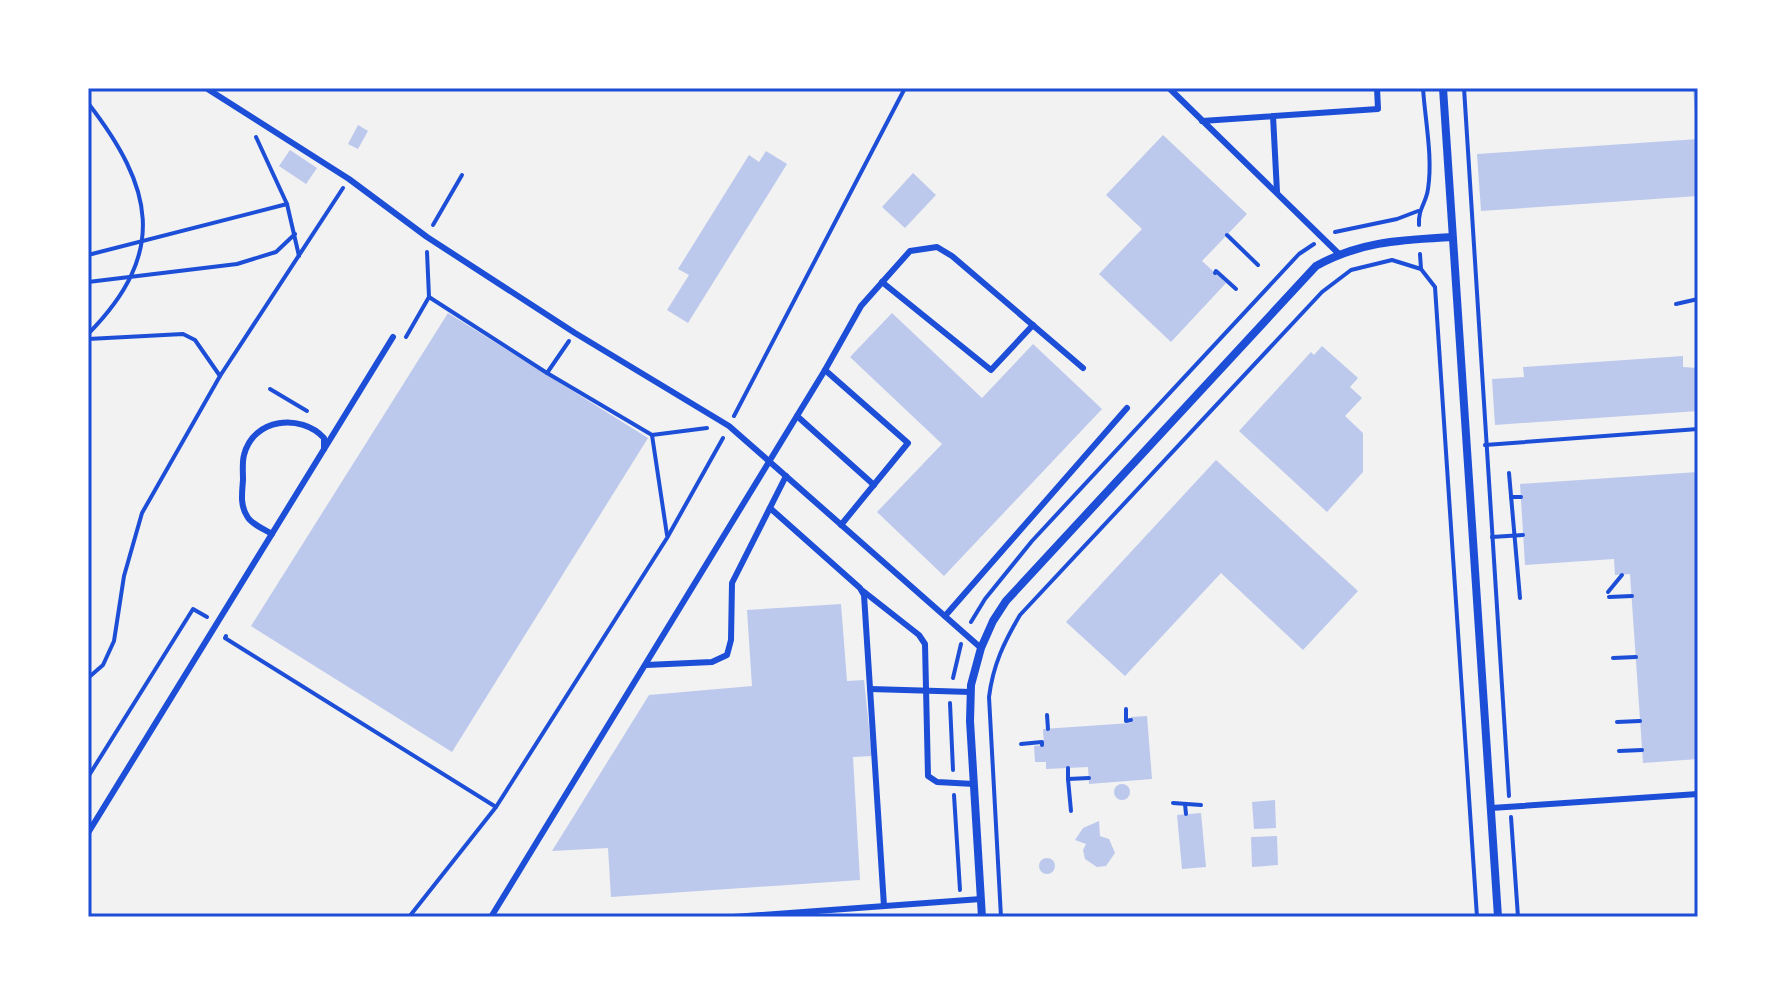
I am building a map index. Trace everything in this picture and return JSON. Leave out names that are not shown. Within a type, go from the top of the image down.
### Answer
[{"type":"street","points":[[1443,88],[1498,917]]},
{"type":"street","points":[[982,917],[971,692],[975,665],[993,621],[1021,584],[1316,266],[1338,253],[1370,243],[1452,237]]},
{"type":"lane","points":[[206,88],[349,179],[427,237],[575,333],[729,426],[981,648]]},
{"type":"lane","points":[[1169,88],[1338,253]]},
{"type":"lane","points":[[1202,121],[1378,109],[1377,88]]},
{"type":"lane","points":[[1273,116],[1277,194]]},
{"type":"lane","points":[[491,917],[770,461],[861,306],[910,251],[937,247],[952,256],[1083,368]]},
{"type":"lane","points":[[882,282],[991,370],[1033,325]]},
{"type":"lane","points":[[88,833],[393,337]]},
{"type":"lane","points":[[825,370],[908,443],[841,525]]},
{"type":"lane","points":[[945,616],[1127,408]]},
{"type":"lane","points":[[797,416],[874,485]]},
{"type":"lane","points":[[272,534],[248,519],[241,502],[244,453],[255,435],[272,424],[304,424],[317,430],[324,438],[324,449]]},
{"type":"lane","points":[[646,665],[712,662],[727,655],[731,640],[732,583],[786,476]]},
{"type":"lane","points":[[770,508],[923,640],[926,649],[928,776],[937,782],[974,784]]},
{"type":"lane","points":[[863,591],[884,906]]},
{"type":"lane","points":[[870,689],[971,692]]},
{"type":"lane","points":[[1491,808],[1698,794]]},
{"type":"lane","points":[[733,917],[981,899]]},
{"type":"path","points":[[409,917],[496,807],[667,538],[729,426],[905,88]]},
{"type":"path","points":[[1423,88],[1429,164],[1428,192],[1418,211],[1419,239],[1421,269],[1435,287],[1477,917]]},
{"type":"path","points":[[1464,88],[1518,917]]},
{"type":"path","points":[[88,103],[122,150],[142,199],[141,241],[129,279],[109,313],[88,336]]},
{"type":"path","points":[[245,113],[287,204],[299,257]]},
{"type":"path","points":[[88,678],[103,665],[114,641],[124,576],[142,513],[220,376],[349,179]]},
{"type":"path","points":[[88,255],[287,204]]},
{"type":"path","points":[[88,282],[237,264],[276,252],[295,234]]},
{"type":"path","points":[[1227,235],[1258,265]]},
{"type":"path","points":[[1001,917],[989,697],[1001,647],[1020,615],[1322,292],[1351,270],[1392,260],[1421,269]]},
{"type":"path","points":[[1215,273],[1236,289]]},
{"type":"path","points":[[429,297],[547,373],[652,435],[729,426]]},
{"type":"path","points":[[1676,304],[1698,299]]},
{"type":"path","points":[[547,373],[575,333]]},
{"type":"path","points":[[88,336],[183,334],[195,340],[220,376]]},
{"type":"path","points":[[1467,445],[1698,429]]},
{"type":"path","points":[[652,435],[667,538]]},
{"type":"path","points":[[1509,473],[1520,598]]},
{"type":"path","points":[[1511,497],[1521,497]]},
{"type":"path","points":[[1492,537],[1523,535]]},
{"type":"path","points":[[1622,575],[1608,595],[1632,596]]},
{"type":"path","points":[[88,777],[193,609],[229,630],[225,638],[496,807]]},
{"type":"path","points":[[1613,658],[1636,657]]},
{"type":"path","points":[[1126,709],[1126,721],[1131,720]]},
{"type":"path","points":[[1047,715],[1048,729]]},
{"type":"path","points":[[1617,722],[1640,721]]},
{"type":"path","points":[[1021,744],[1042,742],[1042,745]]},
{"type":"path","points":[[1619,751],[1642,750]]},
{"type":"path","points":[[1068,768],[1071,811]]},
{"type":"path","points":[[1068,779],[1089,778]]},
{"type":"path","points":[[1173,803],[1201,805]]},
{"type":"path","points":[[1185,804],[1186,814]]},
{"type":"building","points":[[1693,88],[1698,88],[1698,131],[1696,131]]},
{"type":"building","points":[[358,125],[368,131],[358,149],[348,144]]},
{"type":"building","points":[[1163,135],[1247,214],[1202,261],[1226,283],[1171,342],[1099,274],[1142,229],[1106,195]]},
{"type":"building","points":[[1698,139],[1698,196],[1481,211],[1477,154]]},
{"type":"building","points":[[290,150],[317,168],[306,184],[279,166]]},
{"type":"building","points":[[766,151],[787,164],[688,323],[667,310],[689,275],[678,269],[749,155],[759,162]]},
{"type":"building","points":[[913,173],[936,195],[905,228],[882,207]]},
{"type":"building","points":[[448,313],[648,438],[452,752],[251,626]]},
{"type":"building","points":[[892,313],[982,398],[1033,344],[1102,409],[944,576],[877,512],[942,444],[850,357]]},
{"type":"building","points":[[1322,346],[1358,378],[1350,387],[1362,398],[1345,416],[1363,433],[1363,472],[1327,512],[1239,431],[1311,352],[1314,355]]},
{"type":"building","points":[[1683,356],[1683,367],[1698,368],[1698,411],[1495,425],[1492,379],[1524,377],[1523,367]]},
{"type":"building","points":[[1216,460],[1358,591],[1303,650],[1221,573],[1125,676],[1066,622]]},
{"type":"building","points":[[1698,472],[1698,759],[1643,763],[1630,574],[1615,575],[1614,559],[1525,565],[1520,484]]},
{"type":"building","points":[[841,604],[847,681],[864,680],[872,756],[853,757],[860,880],[611,897],[608,848],[552,851],[649,695],[752,686],[747,610]]},
{"type":"building","points":[[1147,716],[1152,779],[1089,784],[1088,767],[1046,769],[1046,762],[1035,762],[1034,746],[1044,745],[1043,729],[1131,723],[1131,717]]},
{"type":"building","points":[[1122,784],[1128,786],[1128,798],[1122,800],[1116,798],[1114,792],[1116,786]]},
{"type":"building","points":[[1275,800],[1276,828],[1254,829],[1252,802]]},
{"type":"building","points":[[1201,813],[1206,867],[1182,869],[1177,815]]},
{"type":"building","points":[[1099,821],[1100,836],[1109,839],[1115,853],[1106,866],[1097,867],[1085,859],[1083,850],[1086,844],[1075,840],[1083,828]]},
{"type":"building","points":[[1277,836],[1278,865],[1252,867],[1251,837]]},
{"type":"building","points":[[1047,858],[1055,866],[1047,874],[1039,866]]}]
